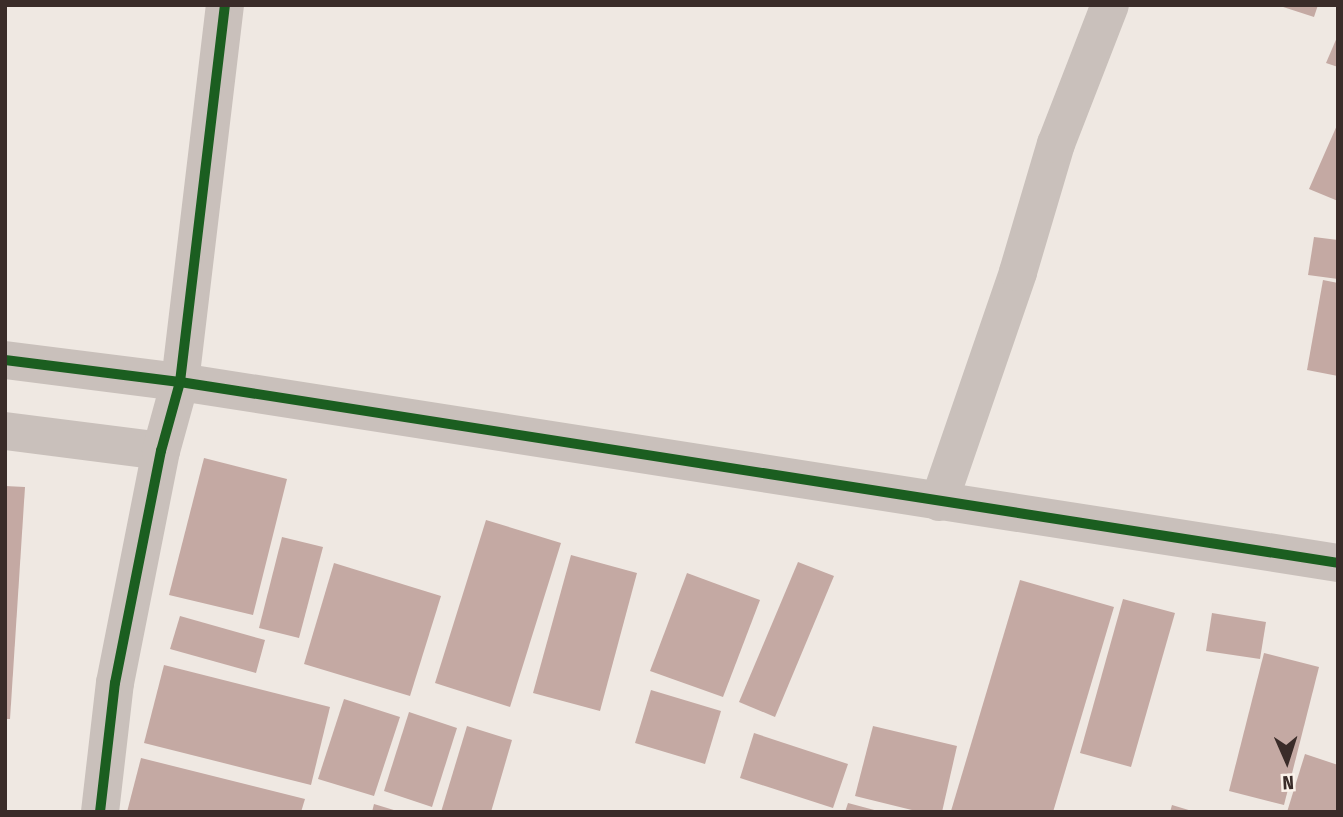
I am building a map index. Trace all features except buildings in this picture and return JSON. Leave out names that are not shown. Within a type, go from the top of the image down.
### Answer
[{"type":"street","points":[[100,812],[115,683],[160,451],[180,382],[225,5]]},
{"type":"street","points":[[939,502],[1018,272],[1056,144],[1110,5]]},
{"type":"street","points":[[5,360],[180,382],[1338,563]]},
{"type":"street","points":[[5,431],[160,451]]},
{"type":"cycle path","points":[[100,812],[115,683],[161,451],[180,382],[225,5]]},
{"type":"cycle path","points":[[5,360],[180,382],[1338,563]]}]
